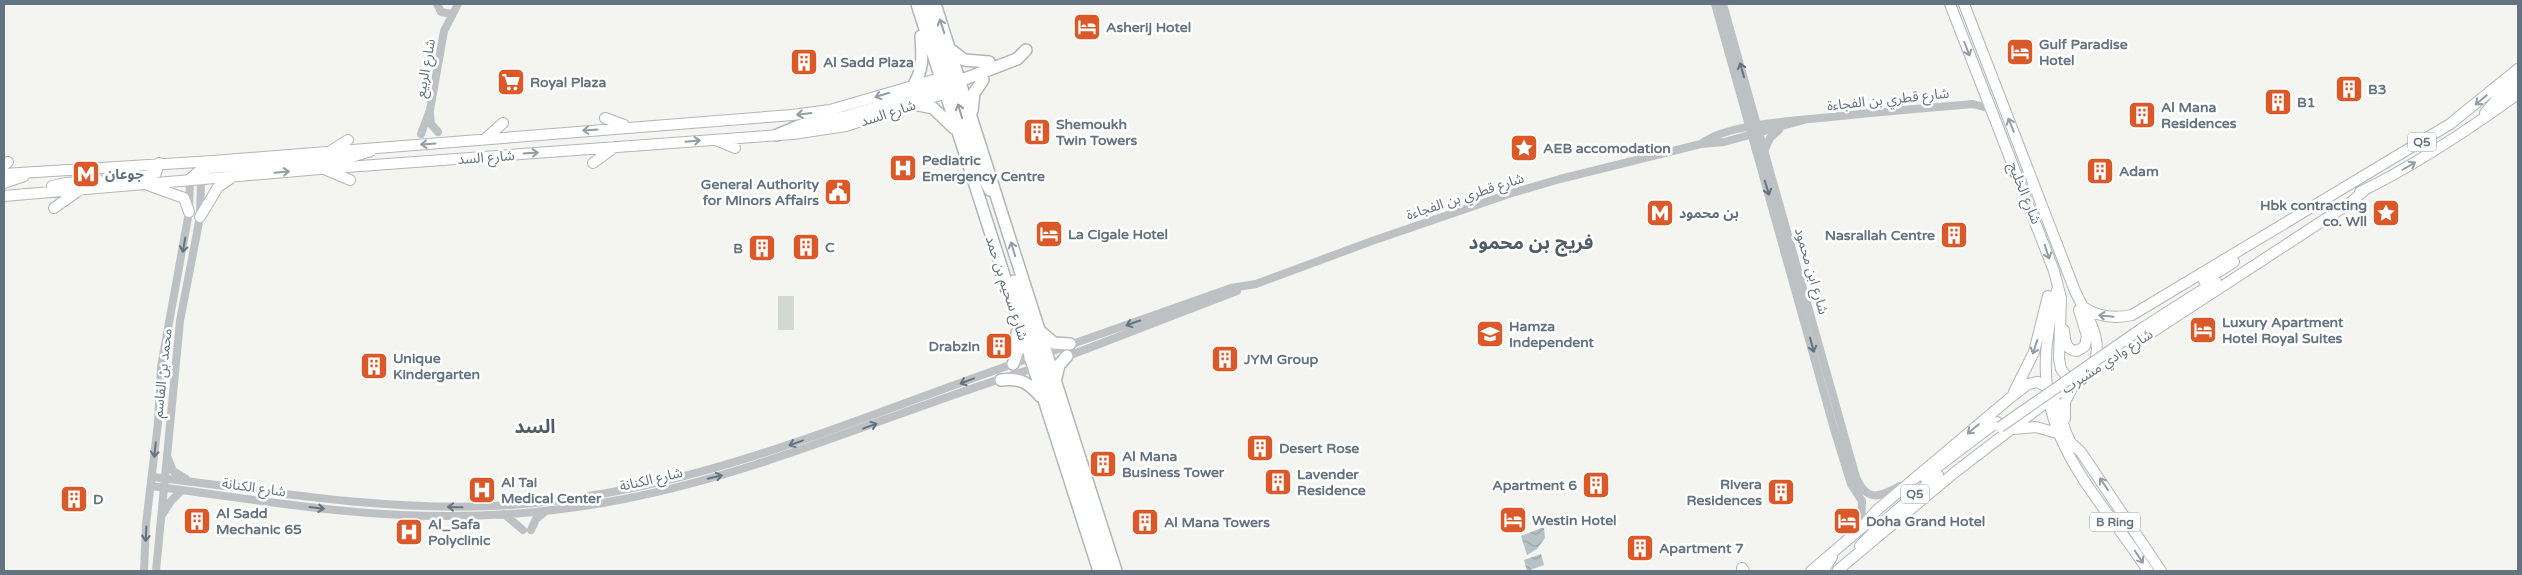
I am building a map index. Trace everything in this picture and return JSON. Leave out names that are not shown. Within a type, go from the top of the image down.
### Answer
[{"type":"highway","name":"شارع سحيم بن حمد","points":[[917,4],[920,19],[951,83],[972,118],[1038,329],[1044,402],[1099,571]]},
{"type":"highway","points":[[924,4],[975,161],[986,184],[997,198]]},
{"type":"highway","name":"شارع سحيم بن حمد","points":[[935,4],[949,49],[956,129],[1018,322],[1040,361],[1056,380],[1116,571]]},
{"type":"highway","points":[[913,86],[920,77],[922,68],[920,19]]},
{"type":"highway","points":[[949,49],[964,60],[989,62]]},
{"type":"highway","points":[[777,135],[793,128],[845,117],[951,83],[1017,59],[1026,50]]},
{"type":"highway","points":[[972,118],[974,93],[983,80]]},
{"type":"highway","points":[[914,104],[932,108],[956,129]]},
{"type":"highway","points":[[978,196],[985,201],[990,210],[1109,571]]},
{"type":"highway","points":[[1013,364],[1018,350],[1018,322]]},
{"type":"highway","points":[[1038,329],[1054,343],[1070,344]]},
{"type":"highway","points":[[1056,380],[1059,365],[1067,356]]},
{"type":"highway","points":[[1001,380],[1024,381],[1044,402]]},
{"type":"main road","name":"شارع الخليج","points":[[1950,4],[2054,271],[2061,307],[2059,364],[2067,377],[2079,377]]},
{"type":"main road","name":"شارع الخليج","points":[[1964,4],[2097,340],[2096,359],[2093,368]]},
{"type":"main road","name":"شارع وادي مشيرب","points":[[1838,571],[1886,519],[2002,426],[2137,323],[2281,232],[2319,203],[2450,124],[2518,69]]},
{"type":"main road","points":[[2479,122],[2493,103],[2518,82]]},
{"type":"main road","name":"شارع السد","points":[[4,174],[183,163],[812,113],[861,102],[913,86],[951,83]]},
{"type":"main road","name":"شارع السد","points":[[4,196],[197,177],[234,177],[834,129],[914,104],[951,83]]},
{"type":"main road","name":"شارع وادي مشيرب","points":[[2137,323],[2186,300],[2346,199],[2407,168],[2479,122],[2518,94]]},
{"type":"main road","points":[[606,118],[630,127]]},
{"type":"main road","points":[[486,138],[503,123]]},
{"type":"main road","points":[[715,139],[735,148]]},
{"type":"main road","points":[[329,151],[348,140]]},
{"type":"main road","points":[[183,163],[197,177],[209,168],[348,158],[364,154],[378,147]]},
{"type":"main road","points":[[594,163],[615,147]]},
{"type":"main road","points":[[35,193],[66,182],[148,177],[156,173],[159,163]]},
{"type":"main road","points":[[323,169],[350,180]]},
{"type":"main road","points":[[4,183],[41,171]]},
{"type":"main road","points":[[200,217],[218,187],[234,177]]},
{"type":"main road","points":[[142,183],[180,196],[188,203],[189,212]]},
{"type":"main road","points":[[54,208],[82,189]]},
{"type":"main road","name":"شارع وادي مشيرب","points":[[1811,571],[1861,528],[2002,426],[2052,404],[2079,377],[2117,355],[2350,203],[2366,189]]},
{"type":"main road","points":[[2010,398],[2034,352],[2054,271]]},
{"type":"main road","name":"B Ring","points":[[2058,287],[2045,352],[2045,385],[2071,443],[2082,452],[2162,571]]},
{"type":"main road","points":[[2061,307],[2066,344],[2073,351],[2080,350],[2086,345],[2087,336],[2076,291]]},
{"type":"main road","points":[[2083,307],[2100,316],[2137,323]]},
{"type":"main road","points":[[2079,377],[2068,393],[2064,409],[2068,429],[2082,452]]},
{"type":"main road","points":[[1861,528],[1872,514],[2010,398],[2031,383],[2038,382],[2045,385]]},
{"type":"main road","name":"B Ring","points":[[2052,404],[2057,432],[2081,474],[2148,571]]},
{"type":"main road","points":[[2002,426],[2036,427],[2057,432]]},
{"type":"main road","points":[[1823,571],[1838,548]]},
{"type":"street","name":"شارع الربيع","points":[[438,4],[444,30]]},
{"type":"street","name":"شارع الربيع","points":[[421,134],[430,110],[444,30],[452,14],[457,10],[458,4]]},
{"type":"street","name":"شارع ابن محمود","points":[[1715,4],[1749,131],[1775,214],[1847,472],[1851,484],[1862,501],[1861,528]]},
{"type":"street","name":"شارع ابن محمود","points":[[1723,4],[1857,481],[1865,492],[1879,496],[1913,479]]},
{"type":"street","points":[[441,12],[452,14]]},
{"type":"street","points":[[1973,104],[1984,91]]},
{"type":"street","name":"شارع قطري بن الفجاءة","points":[[1040,361],[1067,356],[1242,287],[1512,193],[1560,179],[1701,144],[1714,144],[1749,131],[1804,120],[1973,104],[1991,109]]},
{"type":"street","name":"شارع الربيع","points":[[430,110],[431,124],[438,132]]},
{"type":"street","name":"شارع قطري بن الفجاءة","points":[[1759,129],[1792,124],[1804,120]]},
{"type":"street","points":[[1765,149],[1773,134],[1792,124]]},
{"type":"street","name":"محمد بن القاسم","points":[[144,571],[161,367],[197,177]]},
{"type":"street","name":"محمد بن القاسم","points":[[156,571],[159,520],[181,316],[200,217],[197,177]]},
{"type":"street","name":"شارع قطري بن الفجاءة","points":[[1040,361],[1070,344],[1231,288],[1242,287]]},
{"type":"street","name":"شارع الكنانة","points":[[152,477],[286,496],[374,505],[464,507],[545,502],[633,489],[718,468],[773,452],[925,398],[1013,364],[1040,361]]},
{"type":"street","name":"شارع الكنانة","points":[[151,486],[352,511],[456,516],[548,510],[624,499],[732,472],[827,442],[1001,380],[1040,361]]},
{"type":"street","points":[[919,408],[925,398]]},
{"type":"street","points":[[166,454],[173,471],[195,482]]},
{"type":"street","points":[[159,520],[170,501],[182,490]]},
{"type":"street","points":[[504,514],[527,530],[536,519],[548,510]]},
{"type":"shaded area","points":[[778,296],[794,296],[794,330],[778,330]]},
{"type":"water","points":[[1544,527],[1545,538],[1537,549],[1527,555],[1521,536]]},
{"type":"water","points":[[1541,554],[1544,565],[1527,571],[1524,560]]},
{"type":"place","name":"Asherij Hotel","points":[[1087,27]]},
{"type":"place","name":"Gulf Paradise Hotel","points":[[2020,52]]},
{"type":"place","name":"Al Sadd Plaza","points":[[804,62]]},
{"type":"place","name":"Royal Plaza","points":[[511,82]]},
{"type":"place","name":"B3","points":[[2349,89]]},
{"type":"place","name":"B1","points":[[2278,102]]},
{"type":"place","name":"Al Mana Residences","points":[[2142,115]]},
{"type":"place","name":"Shemoukh Twin Towers","points":[[1037,132]]},
{"type":"place","name":"AEB accomodation","points":[[1524,148]]},
{"type":"place","name":"Pediatric Emergency Centre","points":[[903,168]]},
{"type":"place","name":"Adam","points":[[2100,171]]},
{"type":"place","name":"جوعان","points":[[86,174]]},
{"type":"place","name":"General Authority for Minors Affairs","points":[[838,192]]},
{"type":"place","name":"بن محمود","points":[[1660,213]]},
{"type":"place","name":"Hbk contracting co. Wll","points":[[2386,213]]},
{"type":"place","name":"La Cigale Hotel","points":[[1049,234]]},
{"type":"place","name":"Nasrallah Centre","points":[[1954,235]]},
{"type":"place","name":"C","points":[[806,247]]},
{"type":"place","name":"B","points":[[762,248]]},
{"type":"place","name":"Luxury Apartment Hotel Royal Suites","points":[[2203,330]]},
{"type":"place","name":"Hamza Independent","points":[[1490,334]]},
{"type":"place","name":"Drabzin","points":[[999,346]]},
{"type":"place","name":"JYM Group","points":[[1225,359]]},
{"type":"place","name":"Unique Kindergarten","points":[[374,366]]},
{"type":"place","name":"Desert Rose","points":[[1260,448]]},
{"type":"place","name":"Al Mana Business Tower","points":[[1103,464]]},
{"type":"place","name":"Lavender Residence","points":[[1278,482]]},
{"type":"place","name":"Apartment 6","points":[[1596,485]]},
{"type":"place","name":"Al Tai Medical Center","points":[[482,490]]},
{"type":"place","name":"Rivera Residences","points":[[1781,492]]},
{"type":"place","name":"D","points":[[74,499]]},
{"type":"place","name":"Westin Hotel","points":[[1513,520]]},
{"type":"place","name":"Al Sadd Mechanic 65","points":[[197,521]]},
{"type":"place","name":"Doha Grand Hotel","points":[[1847,521]]},
{"type":"place","name":"Al Mana Towers","points":[[1145,522]]},
{"type":"place","name":"Al_Safa Polyclinic","points":[[409,532]]},
{"type":"place","name":"Apartment 7","points":[[1640,548]]},
{"type":"district","name":"فريج بن محمود","points":[[1531,242]]},
{"type":"district","name":"السد","points":[[535,426]]}]
